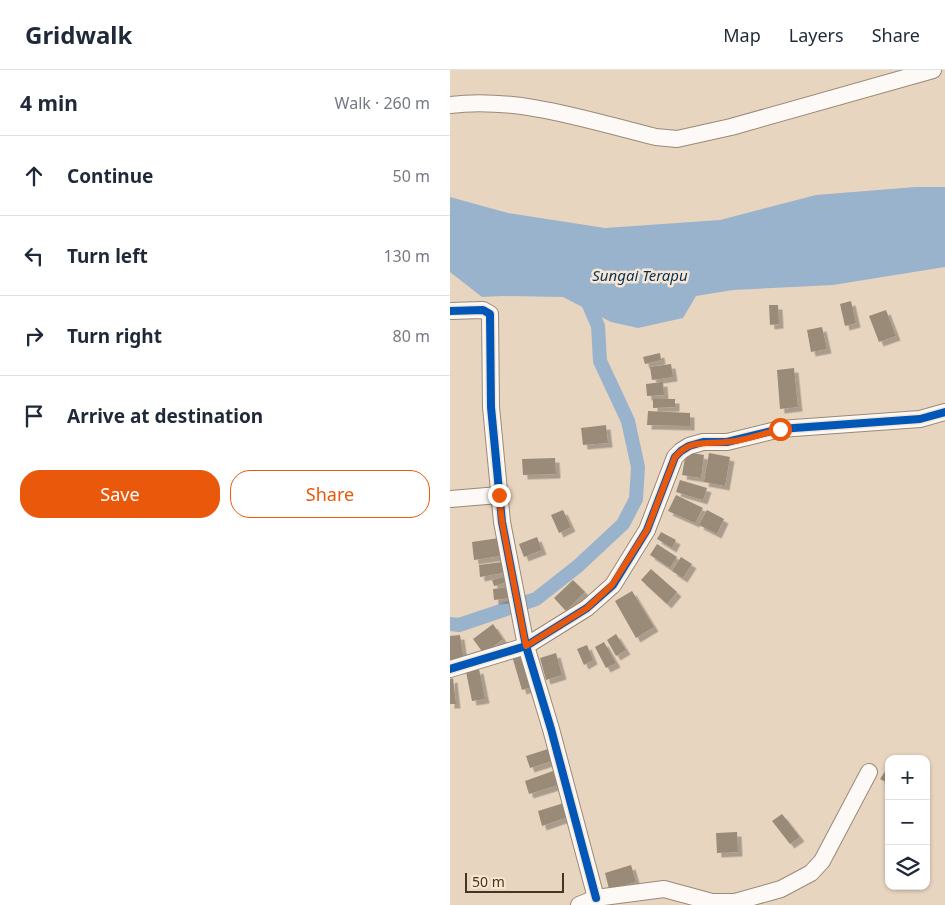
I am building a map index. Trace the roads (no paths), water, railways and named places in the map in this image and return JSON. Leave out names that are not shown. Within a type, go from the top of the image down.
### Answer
[{"type":"street","points":[[450,105],[462,103],[520,105],[656,136],[677,139],[794,110],[933,70]]},
{"type":"street","points":[[450,311],[483,310],[490,314],[491,407],[502,522],[526,646],[551,729],[596,898]]},
{"type":"street","points":[[450,669],[526,646],[587,608],[612,585],[647,530],[675,457],[681,451],[703,442],[727,442],[780,429],[920,419],[945,412]]},
{"type":"street","points":[[450,498],[499,495]]},
{"type":"street","points":[[579,905],[596,898],[664,889],[712,902],[735,902],[781,889],[811,873],[822,861],[869,772]]},
{"type":"water","name":"Sungai Terapu","points":[[915,187],[945,187],[945,267],[833,285],[733,290],[696,296],[683,318],[638,328],[611,322],[563,297],[482,297],[450,272],[450,197],[508,213],[605,228],[720,220],[816,195]]},
{"type":"waterway","points":[[450,624],[459,625],[536,599],[578,566],[623,524],[636,499],[638,467],[628,421],[600,361],[598,326],[585,296]]}]
